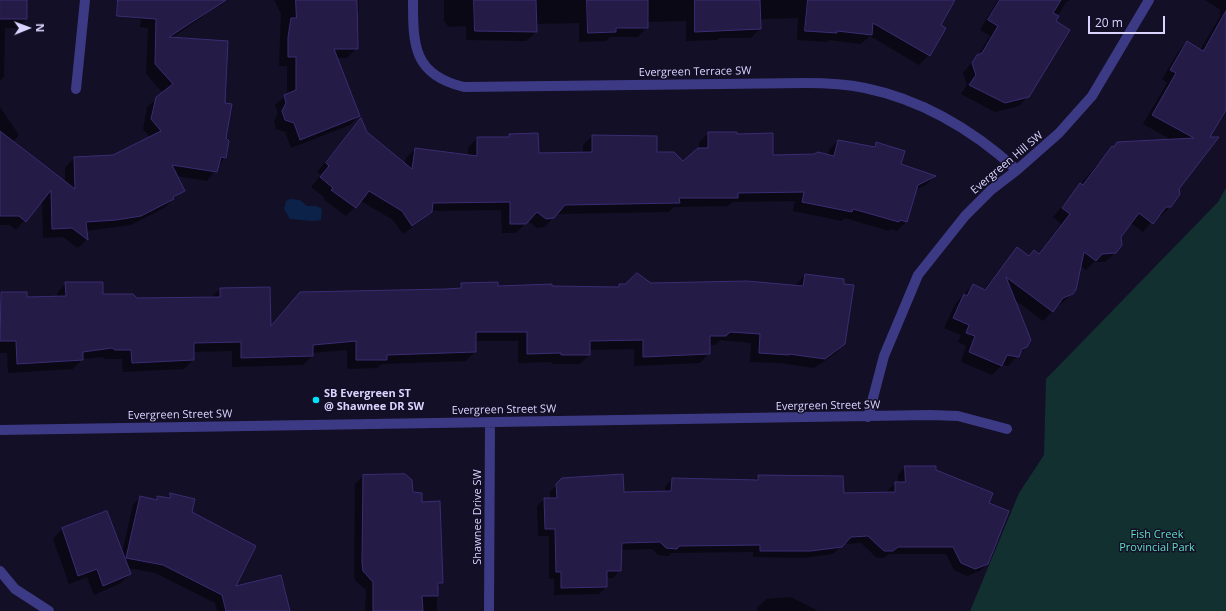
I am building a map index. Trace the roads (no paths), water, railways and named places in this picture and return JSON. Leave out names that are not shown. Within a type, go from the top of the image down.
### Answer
[{"type":"street","points":[[76,89],[85,0]]},
{"type":"street","name":"Evergreen Terrace SW","points":[[413,0],[414,35],[420,56],[432,74],[457,86],[805,83],[848,85],[887,94],[923,107],[960,126],[992,148],[1017,170]]},
{"type":"street","name":"Evergreen Hill SW","points":[[868,417],[884,356],[918,275],[965,216],[991,190],[1017,170],[1059,133],[1092,96],[1149,0]]},
{"type":"street","name":"Evergreen Street SW","points":[[0,430],[958,416],[1007,429]]},
{"type":"street","name":"Shawnee Drive SW","points":[[489,611],[490,422]]},
{"type":"street","points":[[0,571],[15,589],[49,611]]},
{"type":"water","points":[[290,199],[300,200],[307,206],[315,206],[322,209],[321,220],[313,221],[290,219],[284,209],[286,201]]},
{"type":"place","name":"SB Evergreen ST @ Shawnee DR SW","points":[[316,400]]},
{"type":"park label","name":"Fish Creek Provincial Park","points":[[1157,541]]}]
